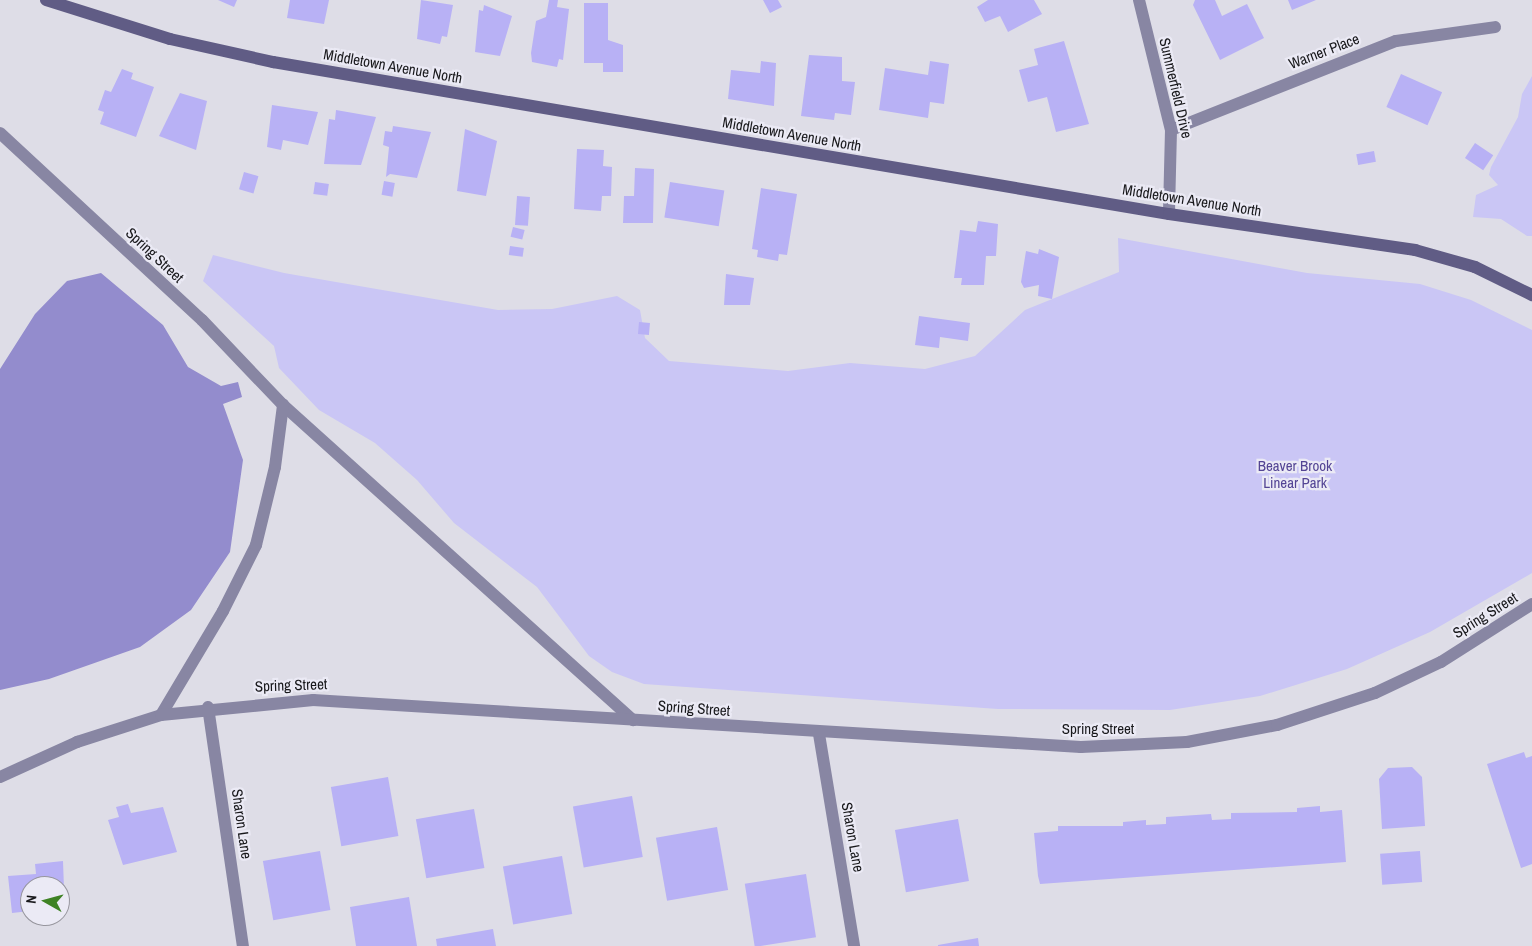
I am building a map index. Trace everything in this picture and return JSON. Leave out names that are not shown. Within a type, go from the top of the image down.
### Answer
[{"type":"street","name":"Middletown Avenue North","points":[[46,0],[170,39],[273,62],[1169,214],[1415,250],[1475,267],[1532,295]]},
{"type":"street","name":"Summerfield Drive","points":[[1139,0],[1171,130],[1169,214]]},
{"type":"street","name":"Warner Place","points":[[1171,130],[1396,41],[1495,28]]},
{"type":"street","name":"Spring Street","points":[[0,133],[202,320],[283,405],[633,720]]},
{"type":"street","points":[[161,715],[223,611],[256,545],[275,467],[283,405]]},
{"type":"street","name":"Spring Street","points":[[0,777],[77,742],[161,715],[208,707],[367,700],[819,734],[1081,747],[1140,746],[1234,735],[1375,693],[1441,662],[1532,604]]},
{"type":"street","name":"Sharon Lane","points":[[208,707],[243,946]]},
{"type":"street","name":"Sharon Lane","points":[[819,734],[854,946]]},
{"type":"green space","points":[[1532,76],[1532,236],[1527,236],[1501,219],[1473,217],[1476,195],[1498,185],[1489,175],[1491,167],[1518,117],[1522,94]]},
{"type":"green space","name":"Beaver Brook Linear Park","points":[[1118,238],[1307,273],[1420,284],[1471,300],[1532,330],[1532,573],[1430,632],[1347,669],[1260,696],[1170,710],[998,709],[644,684],[612,672],[589,656],[537,587],[454,523],[417,480],[375,443],[319,410],[279,368],[274,346],[203,281],[213,255],[284,273],[498,310],[552,309],[617,296],[640,310],[645,338],[669,361],[788,371],[850,363],[925,369],[975,356],[1025,310],[1119,272]]},
{"type":"shaded area","points":[[101,273],[163,325],[188,367],[221,386],[238,382],[242,397],[223,404],[243,460],[230,552],[191,610],[140,647],[49,679],[0,690],[0,369],[35,314],[67,281]]},
{"type":"building","points":[[218,0],[237,0],[234,7]]},
{"type":"building","points":[[290,0],[329,0],[324,24],[287,18]]},
{"type":"building","points":[[421,0],[453,5],[447,37],[442,36],[440,44],[417,39]]},
{"type":"building","points":[[549,0],[558,0],[557,7],[569,9],[563,60],[559,59],[557,67],[532,62],[531,53],[536,21],[546,17]]},
{"type":"building","points":[[763,0],[778,0],[782,7],[770,13]]},
{"type":"building","points":[[988,0],[1034,0],[1042,14],[1008,32],[1000,16],[985,22],[977,7]]},
{"type":"building","points":[[1195,0],[1215,0],[1222,16],[1247,4],[1264,38],[1220,60],[1193,5]]},
{"type":"building","points":[[1288,0],[1316,0],[1292,10]]},
{"type":"building","points":[[584,3],[608,3],[608,40],[623,45],[623,72],[603,72],[603,63],[584,63]]},
{"type":"building","points":[[484,5],[512,16],[500,56],[475,52],[479,10],[483,11]]},
{"type":"building","points":[[1064,41],[1089,124],[1056,132],[1047,97],[1028,102],[1019,70],[1038,65],[1034,49]]},
{"type":"building","points":[[809,55],[842,57],[842,81],[855,82],[851,115],[835,113],[834,120],[801,116]]},
{"type":"building","points":[[761,61],[776,63],[774,106],[728,99],[731,70],[760,73]]},
{"type":"building","points":[[930,61],[949,64],[944,104],[930,102],[928,118],[879,110],[885,68],[928,75]]},
{"type":"building","points":[[122,69],[133,73],[131,79],[154,87],[136,137],[100,124],[104,112],[98,110],[105,90],[111,92]]},
{"type":"building","points":[[1401,74],[1442,92],[1427,125],[1386,107]]},
{"type":"building","points":[[180,93],[207,101],[196,150],[159,136]]},
{"type":"building","points":[[272,105],[318,112],[308,145],[283,140],[281,150],[267,147]]},
{"type":"building","points":[[336,110],[376,117],[361,165],[324,164],[329,119],[335,120]]},
{"type":"building","points":[[393,126],[431,132],[417,178],[390,174],[386,177],[389,147],[383,145],[385,131],[392,132]]},
{"type":"building","points":[[465,129],[497,141],[486,196],[457,191]]},
{"type":"building","points":[[1475,143],[1493,155],[1483,170],[1465,158]]},
{"type":"building","points":[[577,149],[604,150],[603,166],[612,167],[611,196],[602,196],[601,211],[574,209]]},
{"type":"building","points":[[1374,151],[1376,162],[1358,165],[1356,154]]},
{"type":"building","points":[[635,168],[654,169],[653,223],[623,223],[624,196],[634,196]]},
{"type":"building","points":[[244,172],[258,176],[253,193],[239,189]]},
{"type":"building","points":[[384,181],[395,183],[392,197],[382,195]]},
{"type":"building","points":[[315,182],[329,184],[327,196],[313,194]]},
{"type":"building","points":[[670,182],[724,191],[719,226],[664,218]]},
{"type":"building","points":[[761,188],[797,194],[787,255],[779,254],[778,261],[757,257],[758,250],[752,249]]},
{"type":"building","points":[[517,196],[530,197],[528,226],[515,225]]},
{"type":"building","points":[[978,221],[998,224],[996,256],[986,256],[984,285],[961,285],[962,278],[954,278],[960,230],[976,232]]},
{"type":"building","points":[[513,227],[525,230],[522,240],[511,237]]},
{"type":"building","points":[[510,246],[524,248],[523,257],[509,255]]},
{"type":"building","points":[[1039,249],[1059,257],[1052,299],[1038,296],[1039,285],[1024,288],[1021,282],[1026,251],[1038,254]]},
{"type":"building","points":[[726,274],[754,278],[750,305],[724,305]]},
{"type":"building","points":[[919,316],[970,323],[968,341],[940,337],[939,348],[915,345]]},
{"type":"building","points":[[639,322],[650,323],[649,335],[638,334]]},
{"type":"building","points":[[1524,752],[1526,758],[1532,756],[1532,864],[1521,868],[1487,764]]},
{"type":"building","points":[[1412,767],[1422,777],[1425,826],[1382,829],[1379,779],[1388,768]]},
{"type":"building","points":[[388,777],[398,836],[341,846],[331,787]]},
{"type":"building","points":[[632,796],[643,857],[584,867],[573,806]]},
{"type":"building","points":[[128,804],[131,813],[163,807],[177,852],[123,865],[108,820],[119,817],[116,807]]},
{"type":"building","points":[[1320,806],[1320,812],[1342,810],[1346,862],[1040,884],[1034,833],[1058,831],[1058,826],[1123,826],[1123,822],[1146,820],[1146,825],[1166,824],[1166,817],[1211,814],[1212,820],[1231,819],[1231,813],[1297,812],[1297,808]]},
{"type":"building","points":[[474,809],[484,868],[426,878],[416,819]]},
{"type":"building","points":[[958,819],[969,881],[906,892],[895,830]]},
{"type":"building","points":[[717,827],[728,890],[667,901],[656,838]]},
{"type":"building","points":[[320,851],[330,910],[273,920],[263,861]]},
{"type":"building","points":[[1420,851],[1422,882],[1382,885],[1380,854]]},
{"type":"building","points":[[562,856],[572,914],[513,925],[503,866]]},
{"type":"building","points":[[63,861],[64,876],[20,876],[20,912],[12,913],[8,876],[36,874],[35,864]]},
{"type":"building","points":[[806,874],[816,937],[755,946],[745,884]]},
{"type":"building","points":[[409,897],[417,946],[356,946],[350,907]]},
{"type":"building","points":[[493,929],[496,946],[437,946],[436,939]]},
{"type":"building","points":[[978,938],[979,946],[938,946],[938,945]]}]
